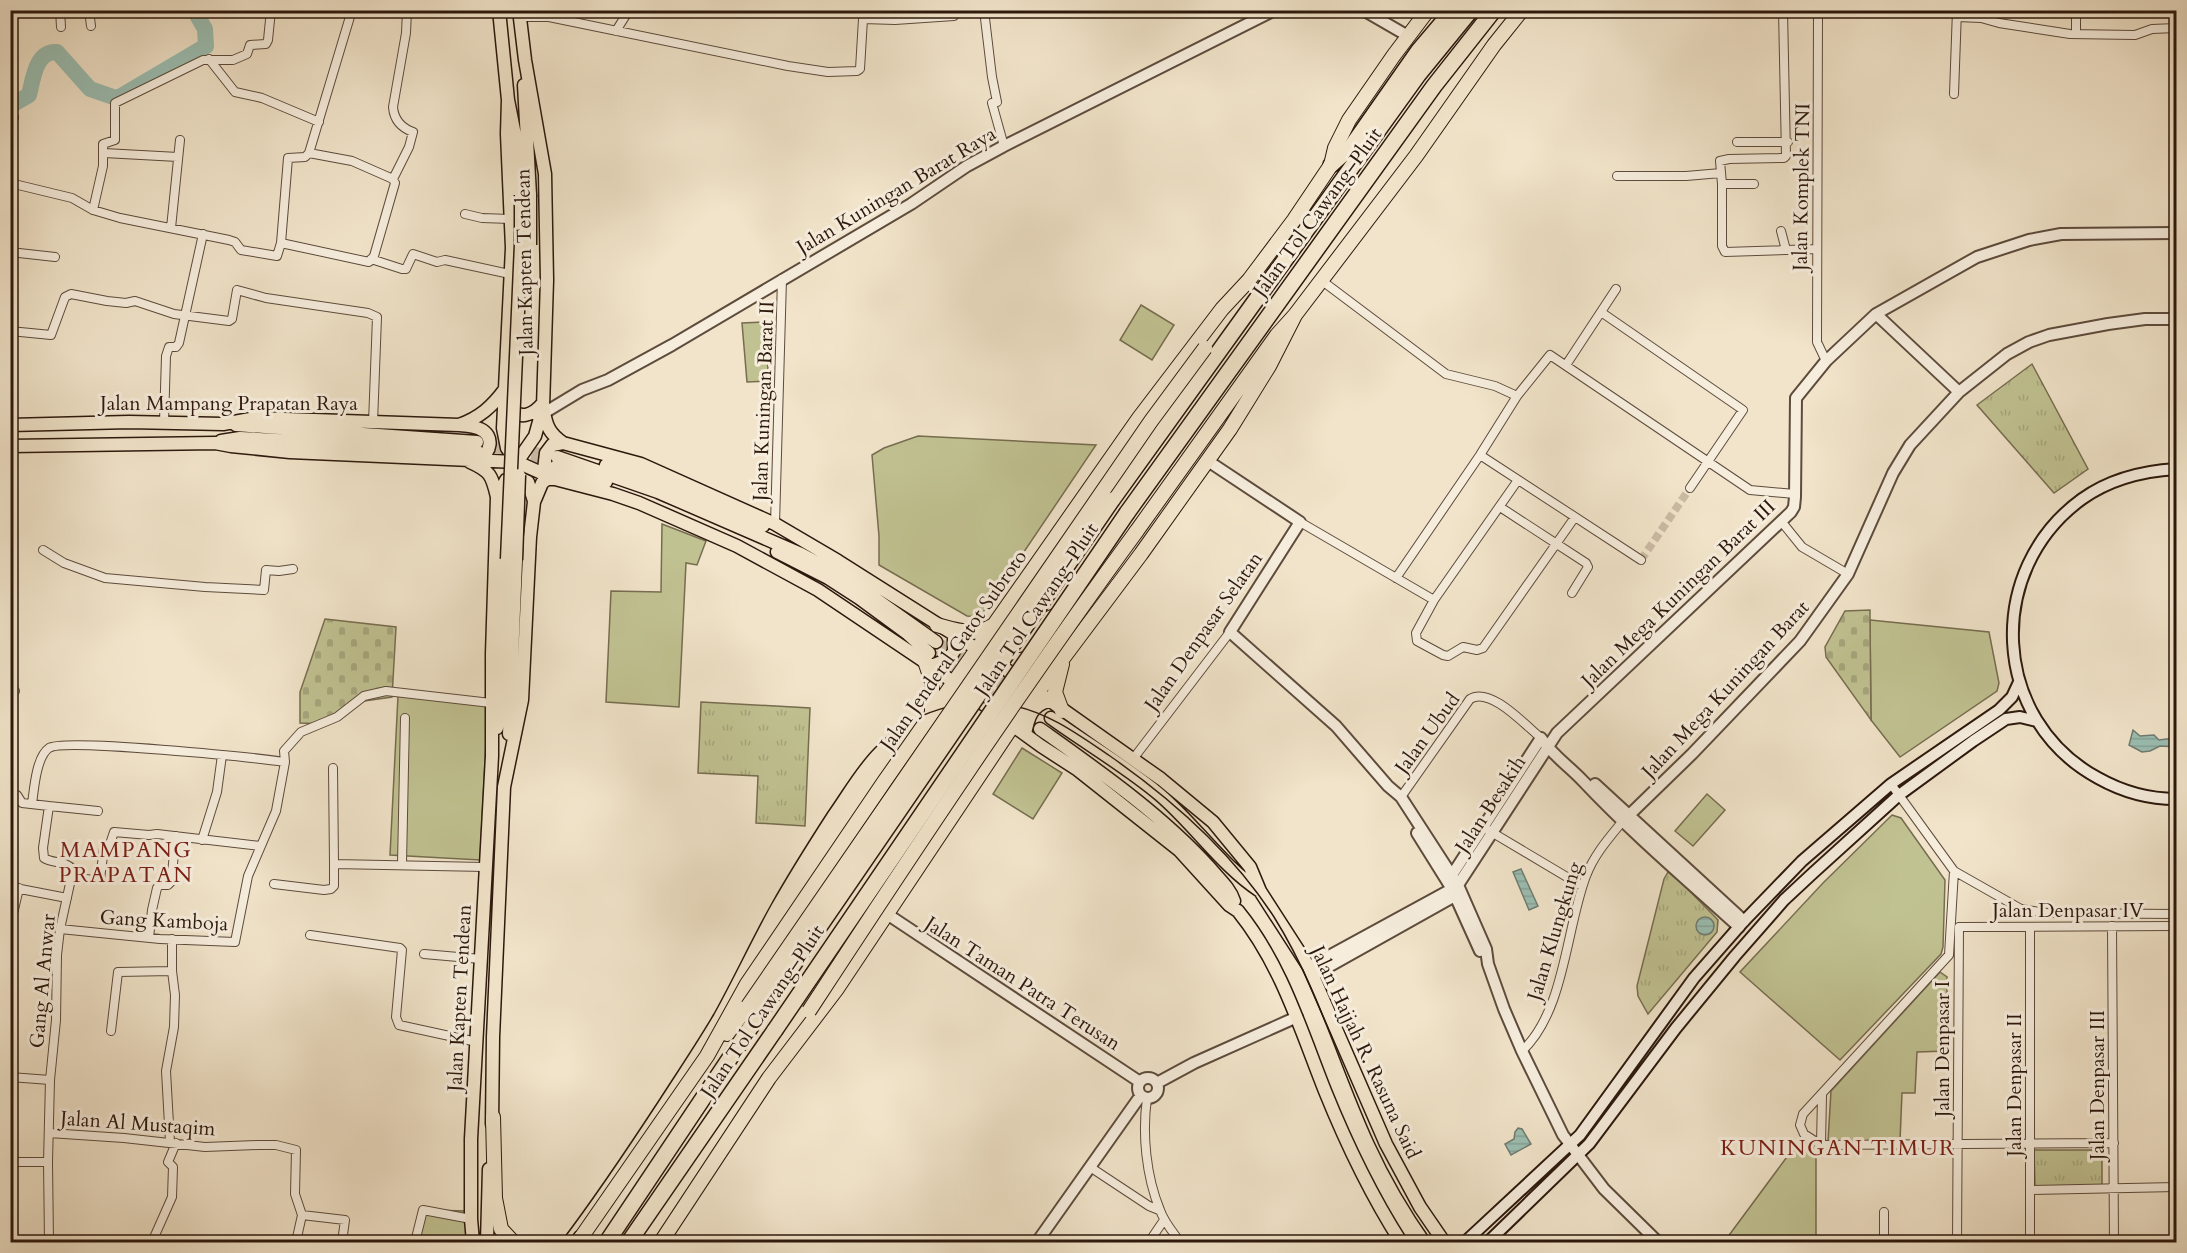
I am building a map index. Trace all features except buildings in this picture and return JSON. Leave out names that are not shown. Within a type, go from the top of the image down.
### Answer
[{"type":"highway","name":"Jalan Jenderal Gatot Subroto","points":[[582,1237],[707,1056],[747,984],[931,714],[1161,390],[1222,309],[1274,248],[1331,165],[1335,148],[1349,120],[1428,10]]},
{"type":"highway","points":[[1331,165],[1351,147],[1419,50],[1453,10]]},
{"type":"highway","name":"Jalan Tol Cawang–Pluit","points":[[607,1242],[756,1019],[1112,500],[1418,75],[1470,10]]},
{"type":"highway","name":"Jalan Tol Cawang–Pluit","points":[[629,1242],[1127,513],[1434,86],[1494,10]]},
{"type":"highway","points":[[784,1056],[791,1039],[929,827],[1047,654],[1278,333],[1416,156],[1494,45],[1522,10]]},
{"type":"highway","name":"Jalan Jenderal Gatot Subroto","points":[[707,1056],[723,1040],[748,1006],[1132,449],[1229,315],[1249,280]]},
{"type":"highway","points":[[661,1242],[784,1056],[800,1039],[836,990],[1013,724],[1141,554],[1251,399],[1294,315]]},
{"type":"highway","points":[[1078,506],[1079,538],[1088,555],[1095,560],[1111,562],[1141,554]]},
{"type":"highway","points":[[1051,545],[1050,571],[1054,584],[1067,596],[1089,599],[1115,589]]},
{"type":"highway","points":[[1001,666],[1024,639],[1053,616],[1086,610],[1105,602]]},
{"type":"highway","points":[[937,625],[975,632],[984,632],[992,627]]},
{"type":"highway","points":[[930,655],[931,714]]},
{"type":"highway","points":[[1056,715],[1055,692],[1064,657]]},
{"type":"highway","points":[[861,818],[887,816],[900,820],[915,837],[919,866]]},
{"type":"highway","points":[[493,1117],[495,1198],[504,1236],[513,1242]]},
{"type":"highway","points":[[564,1242],[582,1237]]},
{"type":"main road","name":"Jalan Kapten Tendean","points":[[499,10],[508,100],[525,195]]},
{"type":"main road","name":"Jalan Kapten Tendean","points":[[508,100],[507,134],[511,219],[503,428],[509,457],[535,436],[544,408],[547,280],[545,174],[525,60],[520,14]]},
{"type":"main road","name":"Jalan Kapten Tendean","points":[[508,765],[512,559],[525,195],[525,60]]},
{"type":"main road","points":[[504,394],[511,411],[521,415],[531,414],[544,408],[548,429],[563,443],[641,464],[775,524],[792,535]]},
{"type":"main road","name":"Jalan Mampang Prapatan Raya","points":[[10,425],[164,422],[223,424],[256,418],[459,425],[477,418],[504,394]]},
{"type":"main road","points":[[223,424],[475,453],[484,457],[489,448],[489,438],[482,430],[459,425]]},
{"type":"main road","name":"Jalan Mampang Prapatan Raya","points":[[10,446],[215,443],[290,452],[475,453],[509,457]]},
{"type":"main road","points":[[563,443],[552,445],[546,453],[544,470],[606,465],[651,479],[755,523],[792,535]]},
{"type":"main road","name":"Jalan Kapten Tendean","points":[[473,1242],[471,1139],[492,756],[491,703],[497,497],[490,475],[475,453]]},
{"type":"main road","points":[[497,497],[505,481],[509,457],[658,492],[801,554],[846,578],[930,655],[954,681],[1078,770],[1179,850],[1229,905],[1238,910]]},
{"type":"main road","name":"Jalan Kapten Tendean","points":[[487,1242],[504,788],[522,700],[530,537],[534,502],[542,483],[556,468]]},
{"type":"main road","points":[[556,468],[737,546],[769,557],[817,580],[906,640],[916,643]]},
{"type":"main road","points":[[556,468],[655,499],[782,554],[828,578],[859,598],[908,634],[930,655]]},
{"type":"main road","points":[[505,481],[517,477],[528,482],[534,502]]},
{"type":"main road","name":"Jalan Hajjah R. Rasuna Said","points":[[792,535],[856,572],[977,649],[1049,702],[1056,715],[1133,759],[1213,822],[1250,867],[1260,891],[1311,971],[1382,1136],[1415,1197],[1444,1242]]},
{"type":"main road","points":[[737,546],[930,655],[949,659],[954,651],[954,635]]},
{"type":"main road","name":"Jalan Kapten Tendean","points":[[492,756],[501,704],[512,559]]},
{"type":"main road","points":[[1025,734],[1030,715],[1037,705],[1049,702]]},
{"type":"main road","points":[[1056,715],[1160,795],[1201,834],[1241,878],[1260,891]]},
{"type":"main road","points":[[1040,729],[1086,761],[1187,844],[1233,897],[1238,910],[1276,968],[1349,1145],[1379,1205],[1401,1242]]},
{"type":"street","points":[[60,10],[62,27]]},
{"type":"street","points":[[89,10],[90,26]]},
{"type":"street","points":[[93,210],[103,166],[104,143],[115,141],[115,103],[192,65],[212,59],[237,59],[247,54],[250,45],[267,43],[271,10]]},
{"type":"street","points":[[10,183],[72,198],[93,210],[120,218],[230,240],[235,242],[241,250],[275,256],[279,254],[288,158],[305,157],[309,153],[352,10]]},
{"type":"street","points":[[370,261],[379,242],[395,183],[393,179],[409,147],[413,132],[405,129],[399,123],[394,115],[393,107],[406,33],[407,10]]},
{"type":"street","points":[[616,31],[629,10]]},
{"type":"street","points":[[905,10],[905,20]]},
{"type":"street","points":[[520,14],[549,17],[788,66],[828,72],[860,69],[863,20],[905,20],[954,16],[957,10]]},
{"type":"street","points":[[984,10],[992,77],[998,102],[992,103],[1004,146]]},
{"type":"street","name":"Jalan Kuningan Barat Raya","points":[[544,408],[608,380],[672,345],[911,204],[967,166],[1275,10]]},
{"type":"street","points":[[1363,10],[1408,36]]},
{"type":"street","points":[[1783,10],[1788,142],[1786,156],[1784,158],[1720,161],[1722,246],[1725,252],[1817,249]]},
{"type":"street","name":"Jalan Komplek TNI","points":[[1818,10],[1817,342],[1826,361]]},
{"type":"street","points":[[2076,10],[2076,34]]},
{"type":"street","points":[[1954,94],[1957,14],[1998,23],[2076,34],[2135,35],[2152,29],[2176,28]]},
{"type":"street","points":[[212,59],[235,92],[262,98],[319,122]]},
{"type":"street","points":[[10,133],[14,117]]},
{"type":"street","points":[[171,228],[180,140]]},
{"type":"street","points":[[1737,142],[1788,142]]},
{"type":"street","points":[[104,153],[178,157]]},
{"type":"street","points":[[309,153],[351,161],[393,179]]},
{"type":"street","points":[[1617,176],[1677,177],[1721,173]]},
{"type":"street","points":[[1722,184],[1754,184]]},
{"type":"street","points":[[465,214],[482,218],[511,219]]},
{"type":"street","points":[[1781,231],[1786,250]]},
{"type":"street","name":"Jalan Mega Kuningan Barat III","points":[[1549,740],[1794,507],[1794,404],[1796,398],[1826,361],[1876,314],[1977,257],[2029,240],[2061,234],[2176,233]]},
{"type":"street","points":[[164,422],[166,356],[169,347],[176,347],[179,343],[203,234]]},
{"type":"street","points":[[1739,251],[1744,242]]},
{"type":"street","points":[[281,243],[402,269],[406,268],[413,255],[437,262],[445,260],[510,274]]},
{"type":"street","points":[[10,252],[55,257]]},
{"type":"street","name":"Jalan Kuningan Barat II","points":[[775,524],[783,279]]},
{"type":"street","points":[[1321,280],[1446,374],[1495,386],[1517,396]]},
{"type":"street","points":[[1566,365],[1616,290]]},
{"type":"street","points":[[10,331],[51,335],[64,297],[71,294],[107,301],[126,303],[135,301],[169,313],[231,320],[237,291],[266,298],[368,313],[377,317],[373,423]]},
{"type":"street","points":[[1601,312],[1743,411],[1690,488]]},
{"type":"street","points":[[1876,314],[1959,392]]},
{"type":"street","name":"Jalan Mega Kuningan Barat","points":[[1625,819],[1692,754],[1800,641],[1848,574],[1893,473],[1910,446],[1959,392],[2007,354],[2029,342],[2108,324],[2176,318]]},
{"type":"street","points":[[1396,578],[1480,455],[1517,396],[1550,355],[1750,490],[1795,494]]},
{"type":"street","points":[[2176,380],[2176,410]]},
{"type":"street","points":[[1480,455],[1641,560]]},
{"type":"street","points":[[1208,461],[1300,522],[1434,600]]},
{"type":"street","points":[[2176,469],[2132,475],[2106,485],[2063,515],[2037,547],[2020,585],[2012,646],[2019,682],[2037,721],[2048,738],[2067,758],[2087,773],[2118,789],[2140,796],[2176,799]]},
{"type":"street","points":[[1518,480],[1434,600],[1416,633],[1416,641],[1443,656],[1448,656],[1463,647],[1480,650],[1483,648],[1575,517]]},
{"type":"street","points":[[1500,507],[1587,564],[1588,567],[1572,593]]},
{"type":"street","points":[[1781,521],[1802,547],[1848,574]]},
{"type":"street","name":"Jalan Denpasar Selatan","points":[[1133,759],[1230,632],[1300,522]]},
{"type":"street","points":[[43,550],[64,563],[105,578],[205,587],[264,590],[266,570],[293,569]]},
{"type":"street","points":[[1230,632],[1336,726],[1388,786],[1455,890]]},
{"type":"street","points":[[1469,1241],[1587,1126],[1694,978],[1741,924],[1802,861],[1891,784],[1999,710],[2012,697],[2019,682]]},
{"type":"street","name":"Gang Kamboja","points":[[60,929],[149,938],[236,941],[243,891],[276,812],[285,762],[284,751],[301,732],[337,717],[370,693],[386,691],[491,703]]},
{"type":"street","name":"Jalan Ubud","points":[[1401,797],[1470,699],[1475,696],[1493,698],[1549,740]]},
{"type":"street","points":[[1488,1242],[1589,1144],[1676,1028],[1784,900],[1899,795],[2006,719],[2020,717],[2037,721]]},
{"type":"street","points":[[402,864],[405,718]]},
{"type":"street","points":[[1549,740],[1625,819],[1741,924]]},
{"type":"street","name":"Jalan Besakih","points":[[1452,875],[1488,830],[1549,740]]},
{"type":"street","points":[[32,804],[37,772],[48,749],[52,746],[68,745],[222,755],[285,762]]},
{"type":"street","points":[[202,840],[216,792],[222,755]]},
{"type":"street","points":[[274,884],[324,890],[334,886],[333,768]]},
{"type":"street","points":[[1891,784],[1954,871],[2021,909],[2032,912],[2176,914]]},
{"type":"street","points":[[1388,786],[1401,797],[1452,875],[1470,931],[1488,964],[1521,1051],[1563,1135],[1604,1189],[1658,1242]]},
{"type":"street","points":[[10,793],[17,795],[22,803],[98,811]]},
{"type":"street","points":[[49,806],[43,854],[47,860],[70,866],[73,870],[67,898]]},
{"type":"street","name":"Jalan Klungkung","points":[[1521,1051],[1534,1039],[1557,987],[1582,886],[1596,855],[1625,819]]},
{"type":"street","points":[[1488,830],[1582,886]]},
{"type":"street","name":"Jalan Besakih","points":[[1311,971],[1455,890],[1488,830]]},
{"type":"street","points":[[72,877],[100,879],[104,848],[109,847],[114,832],[176,836],[260,846]]},
{"type":"street","points":[[149,938],[157,888],[159,885],[168,885],[171,882],[176,836]]},
{"type":"street","points":[[334,864],[485,867]]},
{"type":"street","points":[[1954,871],[1949,955],[1803,1114],[1800,1125],[1804,1134],[1821,1145],[2114,1143]]},
{"type":"street","points":[[10,927],[15,887]]},
{"type":"street","name":"Gang Al Anwar","points":[[15,887],[67,898],[60,929],[56,1020],[50,1080],[48,1162],[50,1242]]},
{"type":"street","name":"Jalan Taman Patra Terusan","points":[[886,914],[1140,1082]]},
{"type":"street","name":"Jalan Denpasar IV","points":[[1959,927],[2176,926]]},
{"type":"street","name":"Jalan Denpasar I","points":[[1957,1242],[1959,927]]},
{"type":"street","name":"Jalan Denpasar II","points":[[2030,927],[2030,1242]]},
{"type":"street","name":"Jalan Denpasar III","points":[[2112,927],[2114,1242]]},
{"type":"street","points":[[310,935],[400,948],[402,950],[396,1017],[399,1024],[477,1042]]},
{"type":"street","points":[[153,1242],[172,1197],[173,1167],[168,1162],[173,1143],[166,1071],[174,1027],[172,939]]},
{"type":"street","points":[[424,954],[481,959]]},
{"type":"street","points":[[111,1031],[118,972],[172,971]]},
{"type":"street","points":[[1157,1083],[1194,1063],[1297,1017]]},
{"type":"street","points":[[10,1077],[50,1080]]},
{"type":"street","points":[[1157,1083],[1150,1078],[1140,1082],[1138,1089],[1144,1096],[1146,1150],[1160,1210],[1164,1220],[1180,1242]]},
{"type":"street","points":[[1036,1242],[1144,1096],[1156,1094],[1157,1083]]},
{"type":"street","points":[[1821,1145],[1822,1095]]},
{"type":"street","name":"Jalan Al Mustaqim","points":[[49,1133],[205,1147],[276,1145],[296,1150],[295,1194],[302,1215]]},
{"type":"street","points":[[10,1162],[48,1162]]},
{"type":"street","points":[[1090,1167],[1149,1206],[1160,1210]]},
{"type":"street","points":[[2030,1190],[2176,1187]]},
{"type":"street","points":[[415,1242],[423,1210],[471,1219]]},
{"type":"street","points":[[1884,1212],[1884,1242]]},
{"type":"street","points":[[296,1242],[302,1215],[345,1220],[342,1242]]},
{"type":"street","points":[[1149,1242],[1164,1220]]},
{"type":"green space","points":[[1141,305],[1174,325],[1152,360],[1120,340]]},
{"type":"green space","points":[[764,322],[769,381],[747,382],[742,323]]},
{"type":"green space","points":[[2032,364],[2088,469],[2054,493],[1977,405]]},
{"type":"green space","points":[[918,436],[1096,445],[980,617],[967,616],[879,565],[879,536],[872,455],[884,448]]},
{"type":"green space","points":[[662,524],[706,541],[697,565],[686,563],[679,707],[606,702],[611,591],[661,592]]},
{"type":"green space","points":[[1870,610],[1871,720],[1826,657],[1825,647],[1845,611]]},
{"type":"green space","points":[[325,619],[396,627],[392,697],[357,702],[325,724],[300,723],[300,692]]},
{"type":"green space","points":[[1870,620],[1989,632],[1999,683],[1997,691],[1900,757],[1871,720]]},
{"type":"green space","points":[[398,696],[488,700],[480,860],[390,855]]},
{"type":"green space","points":[[701,702],[810,708],[805,826],[756,823],[758,776],[698,773]]},
{"type":"green space","points":[[1022,748],[1062,773],[1033,819],[993,794]]},
{"type":"green space","points":[[1707,794],[1725,810],[1693,846],[1675,831]]},
{"type":"green space","points":[[1892,815],[1901,818],[1945,880],[1943,947],[1941,954],[1840,1060],[1740,972],[1823,883]]},
{"type":"green space","points":[[1668,872],[1680,881],[1718,920],[1717,932],[1648,1014],[1638,996],[1637,986],[1664,879]]},
{"type":"green space","points":[[1940,972],[1947,977],[1947,1051],[1917,1052],[1915,1093],[1902,1093],[1900,1141],[1828,1141],[1831,1091]]},
{"type":"green space","points":[[1801,1138],[1816,1149],[1816,1242],[1799,1242],[1791,1237],[1787,1242],[1731,1242],[1727,1238]]},
{"type":"green space","points":[[2034,1150],[2102,1150],[2102,1187],[2035,1188]]},
{"type":"green space","points":[[423,1210],[468,1211],[468,1242],[414,1242]]},
{"type":"water","points":[[2133,730],[2140,736],[2154,735],[2159,740],[2174,738],[2176,747],[2160,746],[2142,752],[2129,745]]},
{"type":"water","points":[[1521,869],[1538,906],[1529,910],[1513,872]]},
{"type":"water","points":[[1701,917],[1709,917],[1714,922],[1712,933],[1701,935],[1696,930],[1696,922]]},
{"type":"water","points":[[1518,1128],[1522,1129],[1531,1144],[1511,1155],[1505,1144],[1514,1139]]},
{"type":"waterway","points":[[10,106],[29,95],[34,74],[44,56],[57,52],[90,89],[116,98],[123,95],[206,46],[205,29],[194,10]]},
{"type":"tunnel","points":[[479,442],[556,457]]},
{"type":"tunnel","points":[[477,451],[554,467]]},
{"type":"tunnel","points":[[1641,560],[1690,488]]},
{"type":"tunnel","points":[[936,642],[1014,692]]},
{"type":"tunnel","points":[[929,653],[1004,705]]},
{"type":"tram line","points":[[561,1242],[624,1154],[701,1036],[785,881],[862,763],[889,735],[921,716],[939,709],[977,703],[1015,706],[1041,714],[1076,734],[1110,756],[1179,809],[1240,871],[1274,917],[1290,944],[1316,999],[1380,1155],[1401,1194],[1432,1242]]},
{"type":"district","name":"MAMPANG PRAPATAN","points":[[126,862]]},
{"type":"district","name":"KUNINGAN TIMUR","points":[[1838,1147]]}]
